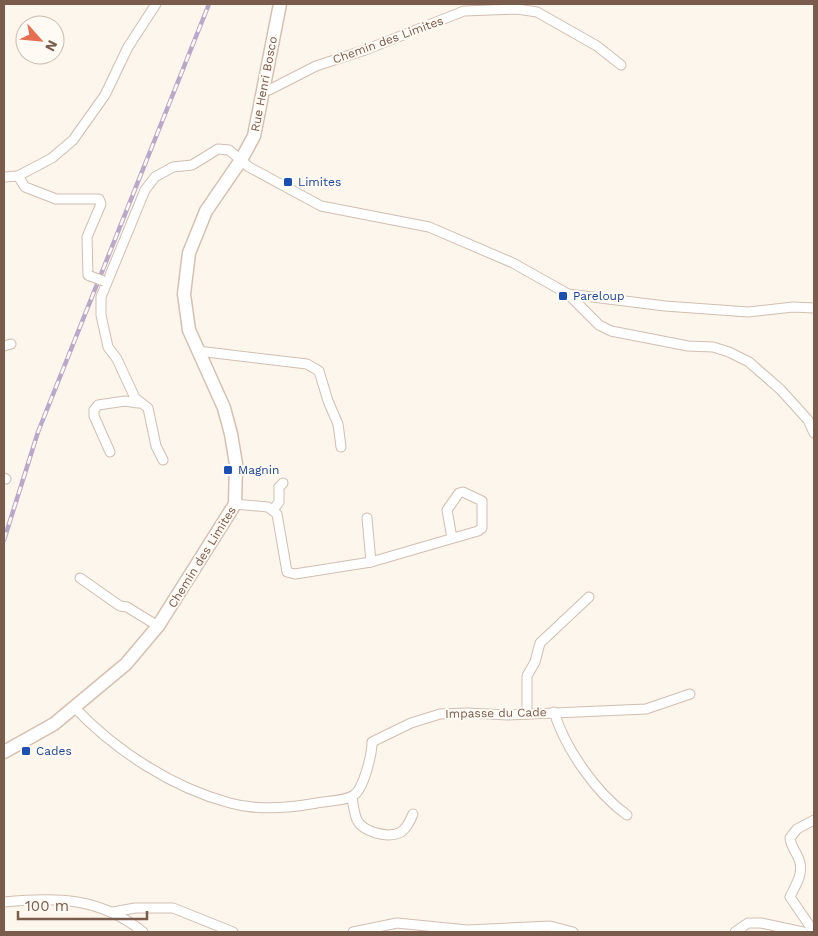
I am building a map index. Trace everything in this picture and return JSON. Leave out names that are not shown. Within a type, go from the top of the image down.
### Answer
[{"type":"street","points":[[4,177],[18,176],[52,158],[73,140],[105,95],[128,47],[156,4]]},
{"type":"street","name":"Rue Henri Bosco","points":[[240,160],[254,136],[280,4]]},
{"type":"street","name":"Chemin des Limites","points":[[264,90],[269,90],[316,66],[365,50],[464,11],[517,9],[537,12],[597,46],[621,65]]},
{"type":"street","points":[[138,403],[117,359],[108,347],[102,315],[101,296],[105,282],[145,190],[155,177],[173,167],[192,165],[218,149],[229,150],[240,160],[321,206],[428,226],[513,263],[568,294],[600,325],[611,331],[688,346],[713,347],[729,352],[748,362],[781,390],[808,420],[814,433]]},
{"type":"street","name":"Chemin des Limites","points":[[5,752],[54,724],[76,708],[126,664],[158,626],[235,504],[236,464],[231,434],[224,408],[189,330],[184,294],[189,254],[206,211],[240,160]]},
{"type":"street","points":[[18,176],[26,187],[56,199],[99,199],[101,204],[88,237],[88,274],[105,282]]},
{"type":"street","points":[[568,294],[665,306],[748,312],[793,307],[814,308]]},
{"type":"street","points":[[198,351],[307,364],[319,371],[328,402],[338,424],[341,447]]},
{"type":"street","points":[[110,452],[94,416],[94,410],[98,405],[125,401],[138,403],[148,408],[156,446],[163,460]]},
{"type":"street","points":[[273,510],[279,502],[279,487],[283,483]]},
{"type":"street","points":[[235,504],[268,507],[273,510],[280,522],[287,572],[295,574],[371,562],[452,538],[482,528],[482,501],[463,492],[459,494],[446,514],[452,538]]},
{"type":"street","points":[[367,518],[371,562]]},
{"type":"street","points":[[80,578],[120,606],[127,607],[158,626]]},
{"type":"street","points":[[528,714],[527,676],[536,662],[540,643],[589,597]]},
{"type":"street","name":"Impasse du Cade","points":[[352,797],[361,786],[372,742],[381,736],[440,714],[528,714],[646,709],[690,694]]},
{"type":"street","points":[[76,708],[142,763],[203,794],[231,804],[258,808],[292,808],[352,797],[358,821],[365,830],[377,833],[399,833],[406,828],[413,814]]},
{"type":"street","points":[[554,712],[559,728],[600,792],[612,805],[626,815]]},
{"type":"street","points":[[814,820],[797,830],[790,838],[790,847],[800,862],[800,877],[790,897],[814,932]]},
{"type":"street","points":[[4,902],[45,898],[66,899],[113,912],[142,932]]},
{"type":"street","points":[[113,912],[135,908],[173,908],[233,932]]},
{"type":"street","points":[[353,932],[397,923],[467,930],[550,926],[573,932]]},
{"type":"street","points":[[735,932],[748,923],[761,923],[803,932]]},
{"type":"railway","points":[[4,540],[38,432],[209,4]]},
{"type":"place","name":"Limites","points":[[288,182]]},
{"type":"place","name":"Pareloup","points":[[563,296]]},
{"type":"place","name":"Magnin","points":[[228,470]]},
{"type":"place","name":"Cades","points":[[26,751]]}]
